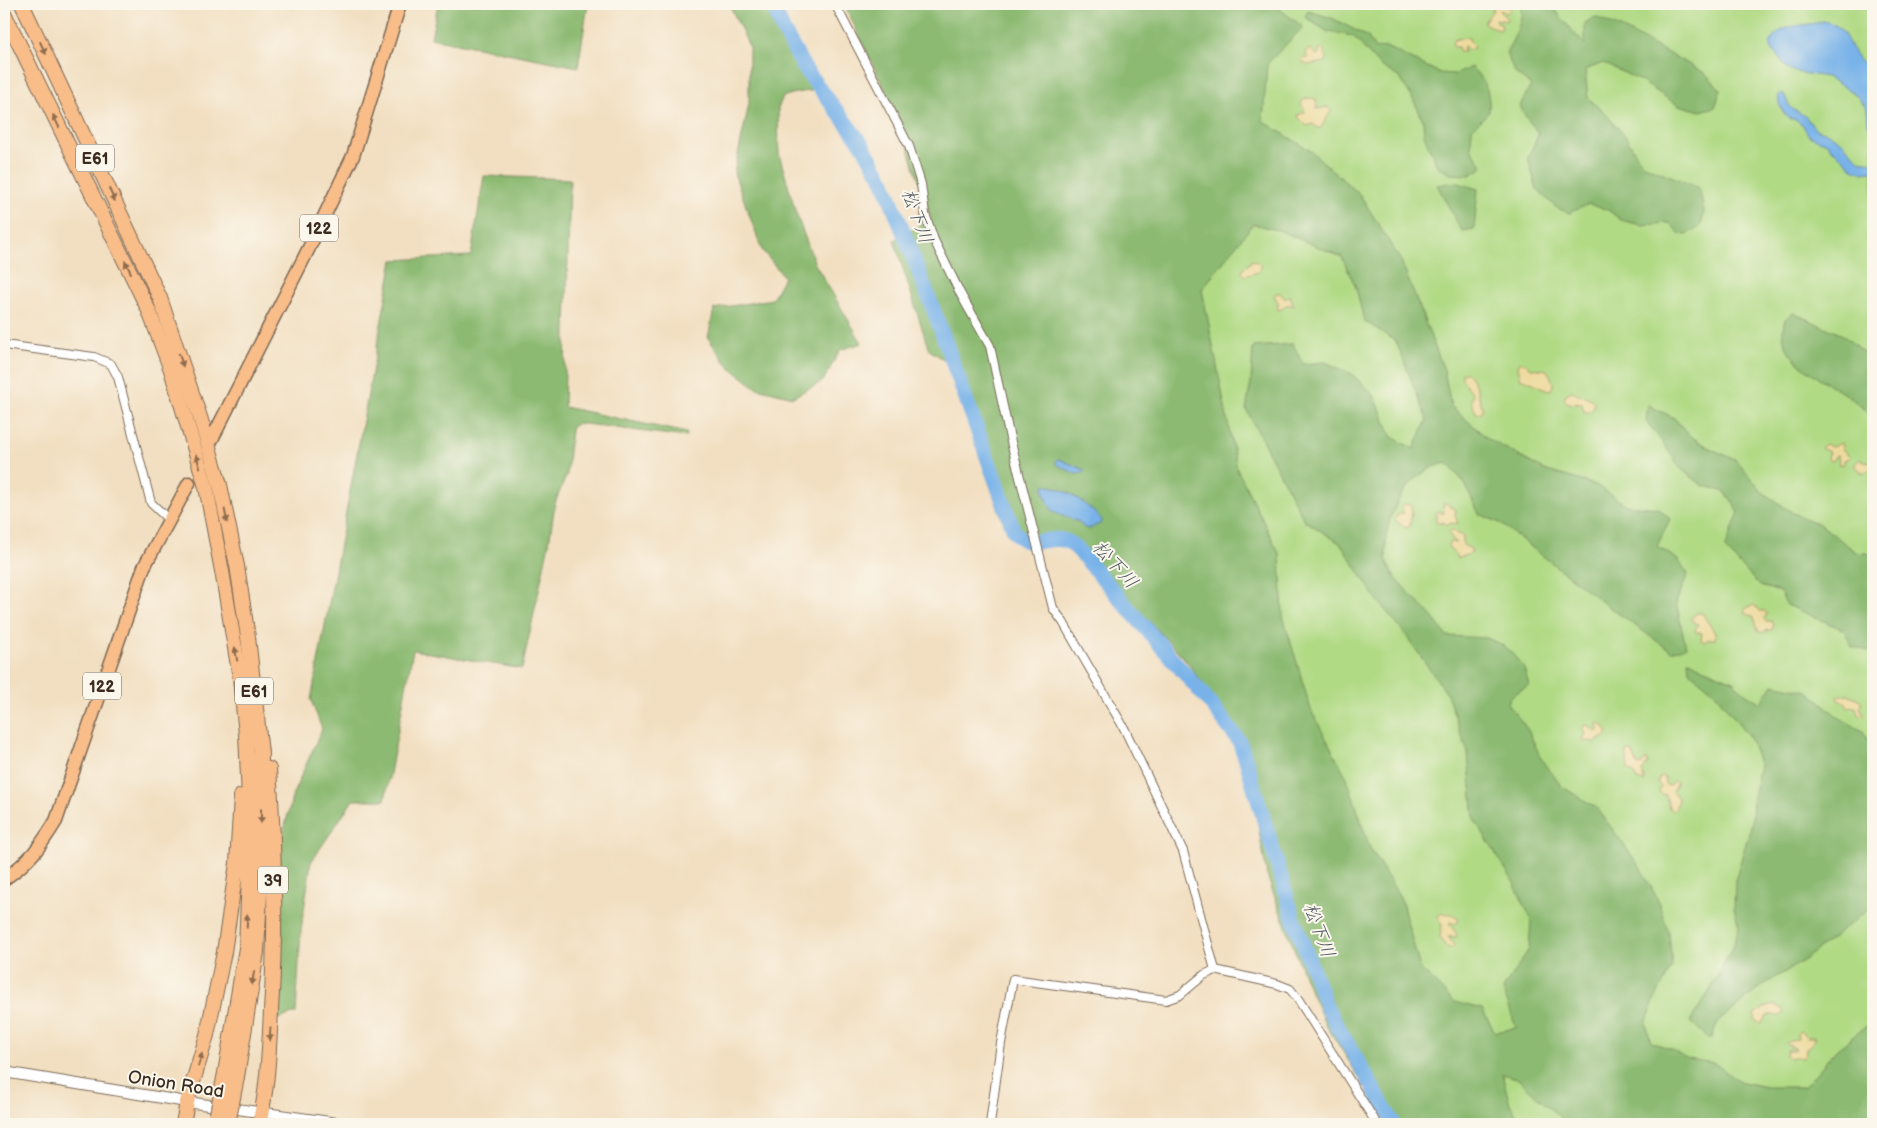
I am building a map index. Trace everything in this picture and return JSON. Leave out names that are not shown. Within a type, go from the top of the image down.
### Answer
[{"type":"highway","name":"E61","points":[[22,4],[166,314],[220,485],[237,566],[248,637],[261,753],[261,874],[257,952],[231,1075],[215,1124]]},
{"type":"highway","name":"E61","points":[[4,13],[142,296],[171,370],[206,486],[240,678],[246,734],[249,798],[246,948],[231,1075],[228,1124]]},
{"type":"highway","name":"39","points":[[248,637],[268,753],[274,856],[274,970],[270,1038],[261,1119]]},
{"type":"highway","name":"39","points":[[183,1124],[187,1102],[207,1035],[224,952],[237,863],[246,734]]},
{"type":"main road","name":"122","points":[[211,442],[353,156],[400,4]]},
{"type":"main road","name":"122","points":[[4,879],[23,866],[41,846],[56,821],[144,567],[168,519],[189,483]]},
{"type":"street","points":[[834,4],[909,146],[921,184],[926,214],[934,240],[961,295],[990,346],[1009,434],[1053,608],[1124,728],[1183,851],[1215,970]]},
{"type":"street","points":[[4,345],[94,357],[111,364],[118,377],[151,502],[168,519]]},
{"type":"street","points":[[990,1124],[1001,1043],[1013,980],[1166,1000],[1180,995],[1204,975],[1215,970],[1277,984],[1290,990],[1298,999],[1377,1124]]},
{"type":"street","name":"Onion Road","points":[[4,1072],[187,1102],[261,1119],[344,1124]]},
{"type":"green space","points":[[438,4],[588,4],[578,67],[431,38]]},
{"type":"green space","points":[[729,4],[775,4],[817,90],[783,97],[778,108],[779,154],[797,216],[815,264],[862,343],[840,350],[823,381],[793,397],[757,388],[729,367],[708,338],[714,309],[772,299],[784,277],[762,250],[734,173],[749,104],[749,46]]},
{"type":"green space","points":[[844,4],[1273,4],[1303,27],[1267,64],[1263,121],[1311,151],[1360,195],[1401,261],[1444,370],[1451,406],[1487,438],[1544,470],[1596,485],[1626,505],[1658,508],[1670,519],[1657,546],[1678,560],[1688,574],[1676,602],[1686,647],[1671,651],[1609,607],[1500,523],[1479,514],[1464,482],[1447,463],[1433,467],[1421,474],[1410,484],[1394,508],[1386,536],[1388,565],[1401,584],[1428,612],[1447,636],[1487,638],[1506,647],[1523,666],[1529,685],[1510,697],[1508,704],[1528,730],[1540,756],[1561,786],[1597,808],[1640,867],[1657,898],[1669,933],[1672,966],[1654,1001],[1646,1024],[1651,1042],[1671,1049],[1688,1059],[1714,1063],[1738,1081],[1766,1087],[1804,1087],[1836,1050],[1873,1021],[1873,1124],[1567,1124],[1517,1078],[1502,1074],[1510,1104],[1521,1124],[1388,1124],[1325,1023],[1307,983],[1267,876],[1243,738],[1183,657],[1067,535],[1044,539],[1023,546],[1005,527],[945,360],[929,350],[894,240],[931,219],[900,121]],"holes":[[[1253,224],[1278,230],[1342,257],[1356,288],[1364,321],[1396,341],[1427,420],[1414,449],[1392,437],[1374,395],[1352,374],[1325,362],[1303,364],[1293,344],[1253,347],[1251,382],[1246,409],[1304,520],[1341,544],[1377,600],[1405,634],[1447,694],[1468,753],[1474,819],[1513,881],[1531,919],[1529,949],[1503,989],[1516,1028],[1495,1032],[1482,1009],[1454,1002],[1420,968],[1401,899],[1369,846],[1347,778],[1311,710],[1283,616],[1280,555],[1237,469],[1202,289]]]},
{"type":"green space","points":[[1133,4],[1873,4],[1873,1124],[1477,1124],[1321,916]]},
{"type":"green space","points":[[1520,4],[1551,4],[1571,30],[1585,44],[1585,24],[1595,17],[1621,28],[1705,73],[1721,90],[1715,107],[1701,111],[1678,105],[1639,80],[1603,63],[1585,70],[1588,98],[1603,111],[1626,137],[1642,164],[1699,188],[1704,211],[1701,226],[1686,235],[1680,234],[1670,223],[1641,225],[1621,220],[1608,210],[1589,204],[1569,213],[1557,208],[1537,190],[1528,158],[1539,133],[1528,120],[1520,106],[1531,85],[1516,74],[1506,54],[1520,23]]},
{"type":"green space","points":[[1308,11],[1332,18],[1368,37],[1375,49],[1386,47],[1440,73],[1456,74],[1471,67],[1484,82],[1489,98],[1489,112],[1472,129],[1471,148],[1483,167],[1470,175],[1450,174],[1437,166],[1424,135],[1423,120],[1400,78],[1379,65],[1353,36],[1328,32],[1305,17]]},
{"type":"green space","points":[[484,176],[570,179],[564,407],[687,433],[686,437],[577,423],[571,429],[567,474],[555,503],[549,543],[522,669],[413,650],[385,800],[353,800],[311,862],[301,930],[296,1013],[278,1019],[280,846],[293,794],[322,729],[311,700],[393,260],[471,256]]},
{"type":"green space","points":[[1455,182],[1478,189],[1474,229],[1462,231],[1437,185]]},
{"type":"green space","points":[[1793,313],[1843,335],[1872,360],[1873,420],[1864,409],[1851,399],[1807,370],[1786,347],[1783,326],[1785,319]]},
{"type":"green space","points":[[1648,405],[1674,418],[1690,436],[1713,450],[1735,459],[1762,492],[1793,513],[1821,525],[1856,552],[1873,554],[1873,652],[1852,647],[1844,630],[1787,605],[1780,592],[1760,586],[1725,549],[1739,512],[1725,492],[1702,485],[1680,468],[1646,421]]},
{"type":"green space","points":[[1688,660],[1733,681],[1745,693],[1761,703],[1773,684],[1808,691],[1838,717],[1863,731],[1873,751],[1873,906],[1803,961],[1765,984],[1719,1021],[1710,1040],[1690,1021],[1709,992],[1734,944],[1739,927],[1734,908],[1735,880],[1752,823],[1753,797],[1760,766],[1750,738],[1715,693],[1689,671]]},
{"type":"sand","points":[[1494,4],[1505,5],[1511,9],[1507,13],[1499,11],[1507,18],[1506,21],[1496,19],[1501,24],[1502,28],[1499,30],[1484,22],[1493,10]]},
{"type":"sand","points":[[1468,37],[1474,48],[1469,50],[1465,46],[1463,47],[1464,52],[1460,52],[1458,47],[1454,47],[1452,43],[1454,40]]},
{"type":"sand","points":[[1310,49],[1318,56],[1320,49],[1323,49],[1327,59],[1325,62],[1307,65],[1301,61],[1308,58],[1305,52]]},
{"type":"sand","points":[[1309,98],[1316,99],[1317,109],[1328,107],[1331,111],[1321,128],[1313,124],[1307,126],[1298,117],[1299,114],[1305,112],[1301,104],[1303,100]]},
{"type":"sand","points":[[1252,260],[1261,266],[1258,272],[1245,276],[1242,273],[1243,268]]},
{"type":"sand","points":[[1280,293],[1285,299],[1290,296],[1294,306],[1287,305],[1278,310],[1279,304],[1274,295]]},
{"type":"sand","points":[[1520,362],[1525,363],[1531,368],[1547,370],[1553,382],[1551,390],[1521,379],[1518,367]]},
{"type":"sand","points":[[1466,372],[1473,380],[1477,389],[1483,409],[1480,413],[1476,413],[1471,401],[1473,394],[1462,379],[1462,373]]},
{"type":"sand","points":[[1572,391],[1594,402],[1593,408],[1589,412],[1584,412],[1582,404],[1578,402],[1574,404],[1568,403],[1564,399],[1566,394]]},
{"type":"sand","points":[[1841,443],[1843,450],[1850,456],[1844,460],[1844,464],[1839,465],[1838,455],[1830,461],[1828,459],[1829,452],[1821,448],[1825,444],[1832,447]]},
{"type":"sand","points":[[1860,459],[1867,462],[1873,460],[1872,468],[1862,474],[1855,467],[1855,464]]},
{"type":"sand","points":[[1446,503],[1456,511],[1455,515],[1458,524],[1452,523],[1447,525],[1436,521],[1436,513],[1439,511],[1444,513],[1443,504]]},
{"type":"sand","points":[[1403,505],[1411,505],[1412,512],[1410,526],[1406,528],[1395,519],[1399,514],[1404,513]]},
{"type":"sand","points":[[1454,530],[1458,534],[1463,535],[1463,545],[1471,549],[1472,553],[1457,558],[1448,545],[1450,542],[1456,543],[1449,534],[1450,531]]},
{"type":"sand","points":[[1754,605],[1760,611],[1765,611],[1767,614],[1764,618],[1766,621],[1772,621],[1774,624],[1772,630],[1762,633],[1758,630],[1754,617],[1744,613],[1746,608]]},
{"type":"sand","points":[[1697,613],[1702,613],[1715,633],[1715,639],[1709,639],[1704,642],[1701,640],[1701,632],[1697,633],[1695,630],[1698,624],[1693,622],[1691,618]]},
{"type":"sand","points":[[1848,694],[1860,700],[1862,704],[1860,707],[1864,715],[1860,716],[1856,707],[1848,708],[1845,702],[1837,698],[1837,696]]},
{"type":"sand","points":[[1600,722],[1607,731],[1607,736],[1598,740],[1595,744],[1591,741],[1584,742],[1586,733],[1583,729],[1584,726],[1587,725],[1597,732],[1597,724]]},
{"type":"sand","points":[[1632,751],[1638,766],[1646,759],[1648,763],[1642,772],[1644,782],[1637,780],[1633,772],[1628,770],[1627,752]]},
{"type":"sand","points":[[1661,776],[1665,777],[1665,784],[1668,786],[1674,781],[1677,782],[1672,791],[1678,798],[1676,807],[1673,810],[1669,808],[1666,795],[1662,795],[1659,791],[1661,787],[1657,782]]},
{"type":"sand","points":[[1442,913],[1452,914],[1458,919],[1458,922],[1455,924],[1450,922],[1449,924],[1457,934],[1456,937],[1448,937],[1454,944],[1450,948],[1446,947],[1440,937],[1442,925],[1438,918]]},
{"type":"sand","points":[[1775,1005],[1784,1012],[1781,1016],[1767,1015],[1760,1024],[1755,1020],[1755,1014]]},
{"type":"sand","points":[[1800,1031],[1807,1037],[1814,1037],[1815,1040],[1806,1049],[1805,1056],[1802,1058],[1789,1058],[1786,1055],[1787,1050],[1796,1050],[1787,1045],[1787,1042],[1798,1039],[1797,1034]]},
{"type":"water","points":[[1823,21],[1831,23],[1840,29],[1858,58],[1873,72],[1873,133],[1868,124],[1867,109],[1854,93],[1827,77],[1795,72],[1787,68],[1772,49],[1770,43],[1780,31],[1793,26]]},
{"type":"water","points":[[1784,94],[1789,105],[1805,116],[1815,129],[1828,133],[1842,142],[1859,160],[1873,162],[1873,171],[1861,172],[1855,170],[1831,149],[1827,143],[1809,136],[1802,124],[1795,119],[1789,119],[1784,113],[1779,104],[1778,95]]},
{"type":"water","points":[[1059,459],[1085,470],[1083,473],[1076,474],[1056,464],[1056,460]]},
{"type":"water","points":[[1044,485],[1060,489],[1076,497],[1102,520],[1101,523],[1089,529],[1084,528],[1079,522],[1053,512],[1044,494]]},
{"type":"waterway","name":"松下川","points":[[772,4],[783,30],[805,69],[862,144],[884,182],[937,319],[1014,531],[1026,541],[1039,542],[1059,539],[1068,542],[1076,548],[1211,704],[1239,741],[1293,917],[1327,1008],[1394,1124]]}]
